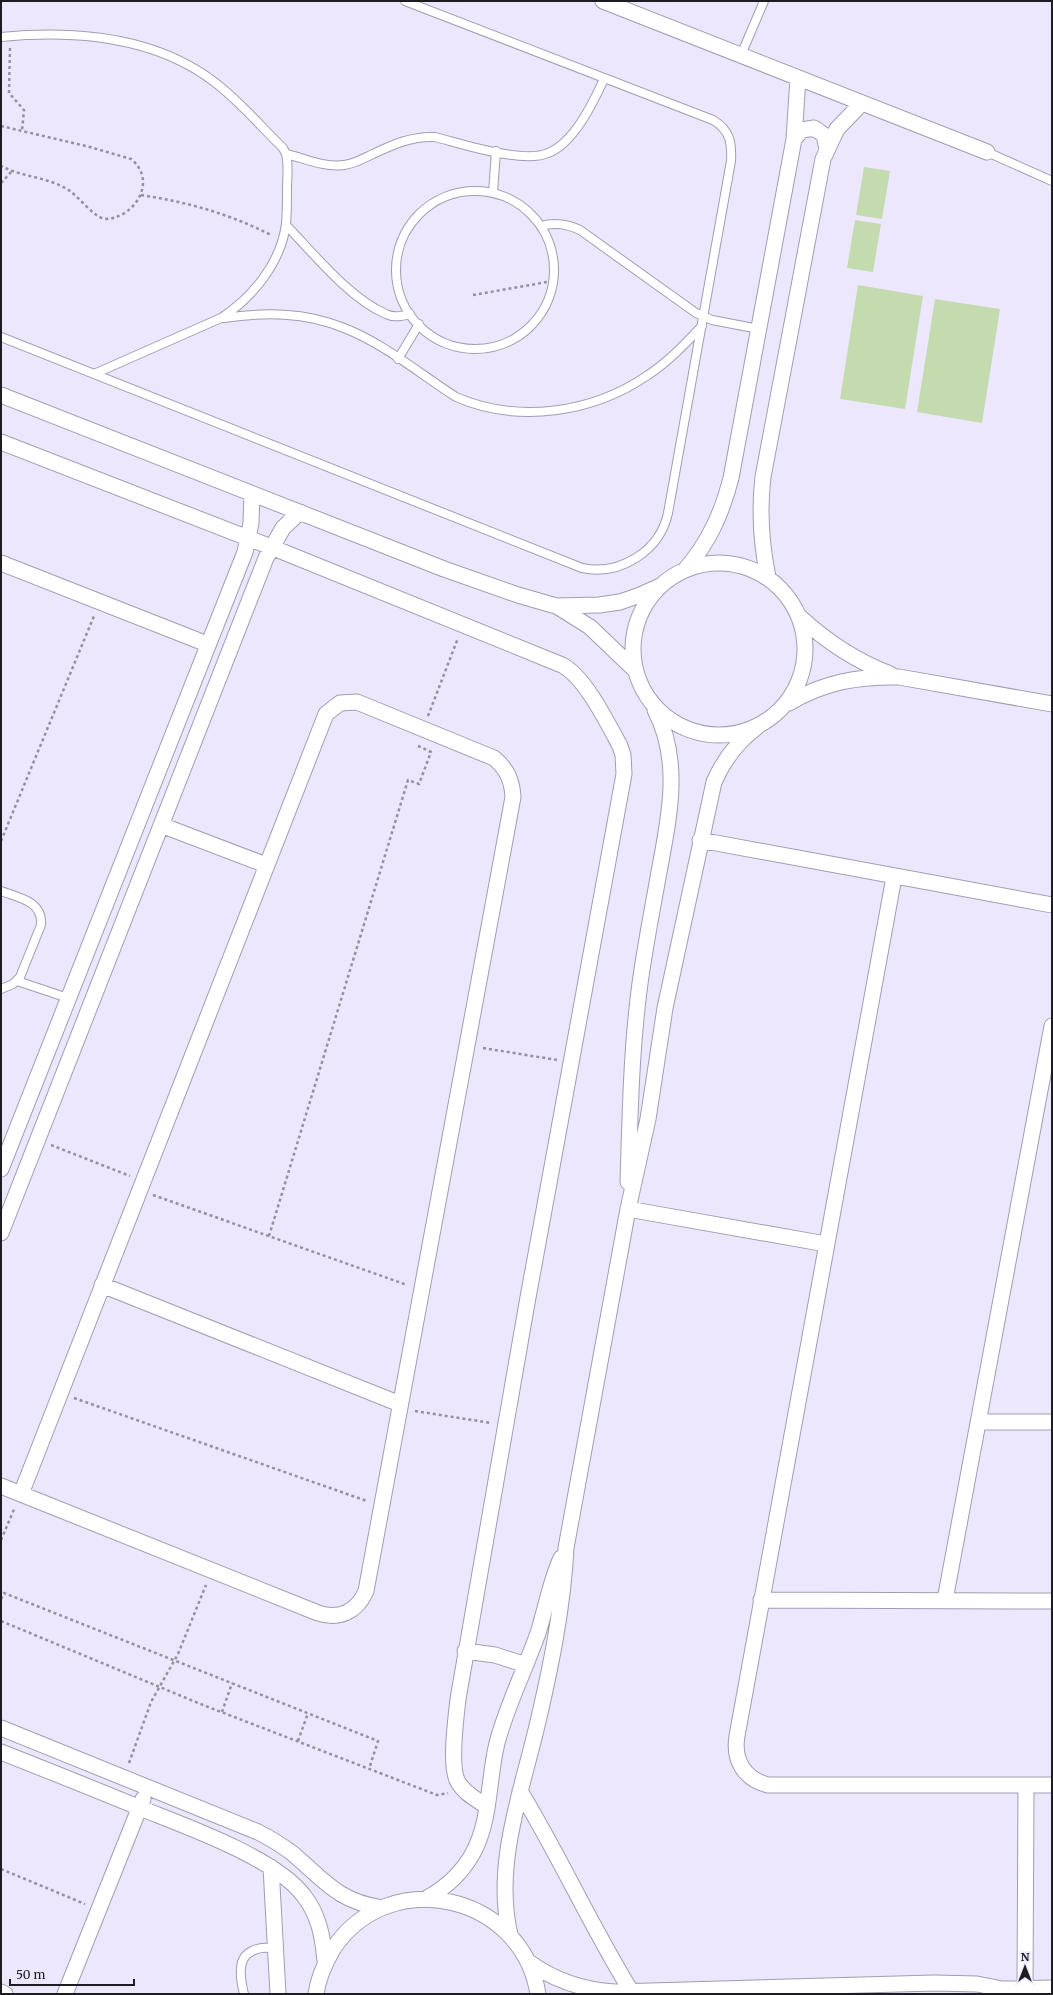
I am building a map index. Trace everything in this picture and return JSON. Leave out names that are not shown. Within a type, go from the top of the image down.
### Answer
[{"type":"street","points":[[603,1],[987,152]]},
{"type":"street","points":[[685,570],[710,536],[726,498],[794,139],[798,78]]},
{"type":"street","points":[[768,577],[762,544],[760,517],[763,477],[823,159],[837,129],[862,103]]},
{"type":"street","points":[[794,139],[802,130],[814,128],[824,134],[827,149]]},
{"type":"street","points":[[1,395],[480,583],[556,606],[590,628],[634,669]]},
{"type":"street","points":[[1,442],[271,547],[562,665],[575,674],[615,738],[623,755],[624,774],[465,1651],[458,1699],[454,1745],[455,1775],[461,1787],[486,1806]]},
{"type":"street","points":[[1,1169],[248,539],[251,523],[252,494]]},
{"type":"street","points":[[1,1233],[271,547],[283,528],[300,512]]},
{"type":"street","points":[[1,563],[207,644]]},
{"type":"street","points":[[556,606],[592,606],[620,602],[660,586],[685,570],[706,564],[727,563],[749,568],[768,577],[787,595],[800,617],[806,640],[806,663],[799,685],[787,704]]},
{"type":"street","points":[[628,1209],[631,1100],[636,1017],[643,961],[669,820],[672,793],[669,748],[660,718],[642,688],[634,669],[632,646],[636,624],[646,604],[660,586]]},
{"type":"street","points":[[800,617],[846,653],[869,665],[899,677]]},
{"type":"street","points":[[510,1935],[506,1919],[504,1884],[506,1867],[520,1792],[548,1670],[562,1592],[566,1548],[628,1209],[642,1148],[665,1008],[700,840],[710,796],[719,769],[736,746],[757,727],[773,717],[787,704],[806,692],[836,682],[875,676],[899,677],[1052,704]]},
{"type":"street","points":[[1,1486],[21,1494],[311,1610],[332,1616],[340,1616],[353,1610],[363,1598],[366,1591],[513,797],[512,788],[506,771],[494,758],[358,702],[340,703],[332,707],[326,714],[21,1494]]},
{"type":"street","points":[[653,705],[670,720],[690,731],[713,736],[735,734],[757,727]]},
{"type":"street","points":[[161,825],[266,865]]},
{"type":"street","points":[[700,840],[1052,905]]},
{"type":"street","points":[[894,877],[735,1744],[738,1760],[746,1774],[764,1784],[776,1786],[1052,1785]]},
{"type":"street","points":[[945,1600],[978,1422],[1046,1088],[1052,1026]]},
{"type":"street","points":[[628,1209],[826,1244]]},
{"type":"street","points":[[102,1285],[400,1406]]},
{"type":"street","points":[[978,1422],[1052,1422]]},
{"type":"street","points":[[427,1898],[442,1890],[455,1879],[466,1866],[474,1851],[480,1835],[492,1769],[502,1726],[526,1666],[538,1632],[553,1578],[566,1548]]},
{"type":"street","points":[[761,1600],[1052,1601]]},
{"type":"street","points":[[465,1651],[495,1655],[526,1666]]},
{"type":"street","points":[[1,1728],[258,1832],[290,1852],[326,1885],[339,1894],[367,1906],[382,1908]]},
{"type":"street","points":[[1,1752],[201,1832],[271,1867],[293,1883],[304,1895],[313,1911],[321,1933],[325,1961]]},
{"type":"street","points":[[1025,1989],[1026,1785]]},
{"type":"street","points":[[65,1994],[148,1787]]},
{"type":"street","points":[[520,1792],[557,1854],[593,1927],[632,1991]]},
{"type":"street","points":[[271,1867],[278,1994]]},
{"type":"street","points":[[316,1994],[325,1961],[340,1939],[359,1921],[382,1908],[412,1900],[427,1898],[450,1901],[472,1908],[492,1919],[510,1935],[528,1962],[536,1983],[538,1994]]},
{"type":"street","points":[[528,1962],[555,1978],[584,1988],[607,1991],[934,1983],[977,1984],[1002,1989],[1052,1988]]},
{"type":"street","points":[[988,1994],[1002,1989]]},
{"type":"street","points":[[1,1992],[5,1994]]},
{"type":"lane","points":[[1,337],[582,568],[602,570],[611,569],[629,562],[652,545],[662,531],[666,522],[731,161],[730,140],[724,128],[713,120],[405,1]]},
{"type":"lane","points":[[741,55],[764,1]]},
{"type":"lane","points":[[1,37],[85,37],[134,44],[157,50],[195,69],[218,85],[283,148],[286,154],[286,226],[276,255],[261,282],[243,302],[221,318],[94,374]]},
{"type":"lane","points":[[286,154],[326,164],[343,165],[360,160],[404,140],[435,137],[496,151],[533,157],[557,149],[579,124],[604,79]]},
{"type":"lane","points":[[494,193],[496,151]]},
{"type":"lane","points":[[987,152],[1052,181]]},
{"type":"lane","points":[[476,191],[494,193],[516,202],[534,216],[541,226],[549,240],[554,256],[553,282],[546,305],[537,319],[521,334],[496,346],[479,348],[462,347],[436,338],[419,324],[410,314],[402,299],[397,283],[396,266],[401,243],[415,218],[428,207],[443,198],[459,192],[476,191]]},
{"type":"lane","points":[[541,226],[549,224],[565,224],[580,230],[704,317],[759,329]]},
{"type":"lane","points":[[286,226],[347,287],[363,300],[387,315],[395,316],[410,314]]},
{"type":"lane","points":[[221,318],[264,314],[285,314],[312,318],[345,328],[362,336],[444,389],[470,402],[498,410],[550,411],[586,404],[620,392],[668,360],[702,326]]},
{"type":"lane","points":[[398,359],[419,324]]},
{"type":"lane","points":[[1,891],[32,903],[37,907],[42,919],[42,925],[17,981],[1,989]]},
{"type":"lane","points":[[17,981],[68,998]]},
{"type":"lane","points":[[244,1994],[240,1968],[245,1957],[250,1952],[262,1948],[275,1949]]},
{"type":"path","points":[[10,36],[8,89],[11,96],[24,110],[22,131]]},
{"type":"path","points":[[1,126],[90,147],[131,159],[136,163],[142,173],[141,195],[130,210],[118,217],[106,219],[96,215],[84,202],[62,187],[1,166]]},
{"type":"path","points":[[1,183],[12,171]]},
{"type":"path","points":[[141,195],[165,199],[214,211],[282,240]]},
{"type":"path","points":[[473,295],[553,282]]},
{"type":"path","points":[[1,841],[100,602]]},
{"type":"path","points":[[269,1236],[408,780],[419,784],[431,752],[417,745],[463,625]]},
{"type":"path","points":[[466,1045],[572,1063]]},
{"type":"path","points":[[37,1140],[141,1185],[269,1236],[421,1290]]},
{"type":"path","points":[[60,1393],[381,1506]]},
{"type":"path","points":[[400,1406],[506,1426]]},
{"type":"path","points":[[1,1540],[21,1494]]},
{"type":"path","points":[[123,1777],[151,1702],[175,1661],[206,1585],[201,1582]]},
{"type":"path","points":[[1,1599],[4,1593],[378,1741],[368,1769]]},
{"type":"path","points":[[1,1622],[222,1712],[437,1795],[446,1794],[461,1787]]},
{"type":"path","points":[[222,1712],[232,1683]]},
{"type":"path","points":[[298,1741],[308,1714]]},
{"type":"path","points":[[1,1869],[98,1910]]},
{"type":"green space","points":[[864,167],[890,171],[882,219],[856,215]]},
{"type":"green space","points":[[855,220],[881,224],[873,272],[847,268]]},
{"type":"green space","points":[[858,285],[923,296],[905,409],[840,399]]},
{"type":"green space","points":[[935,299],[1000,309],[982,423],[917,412]]}]
